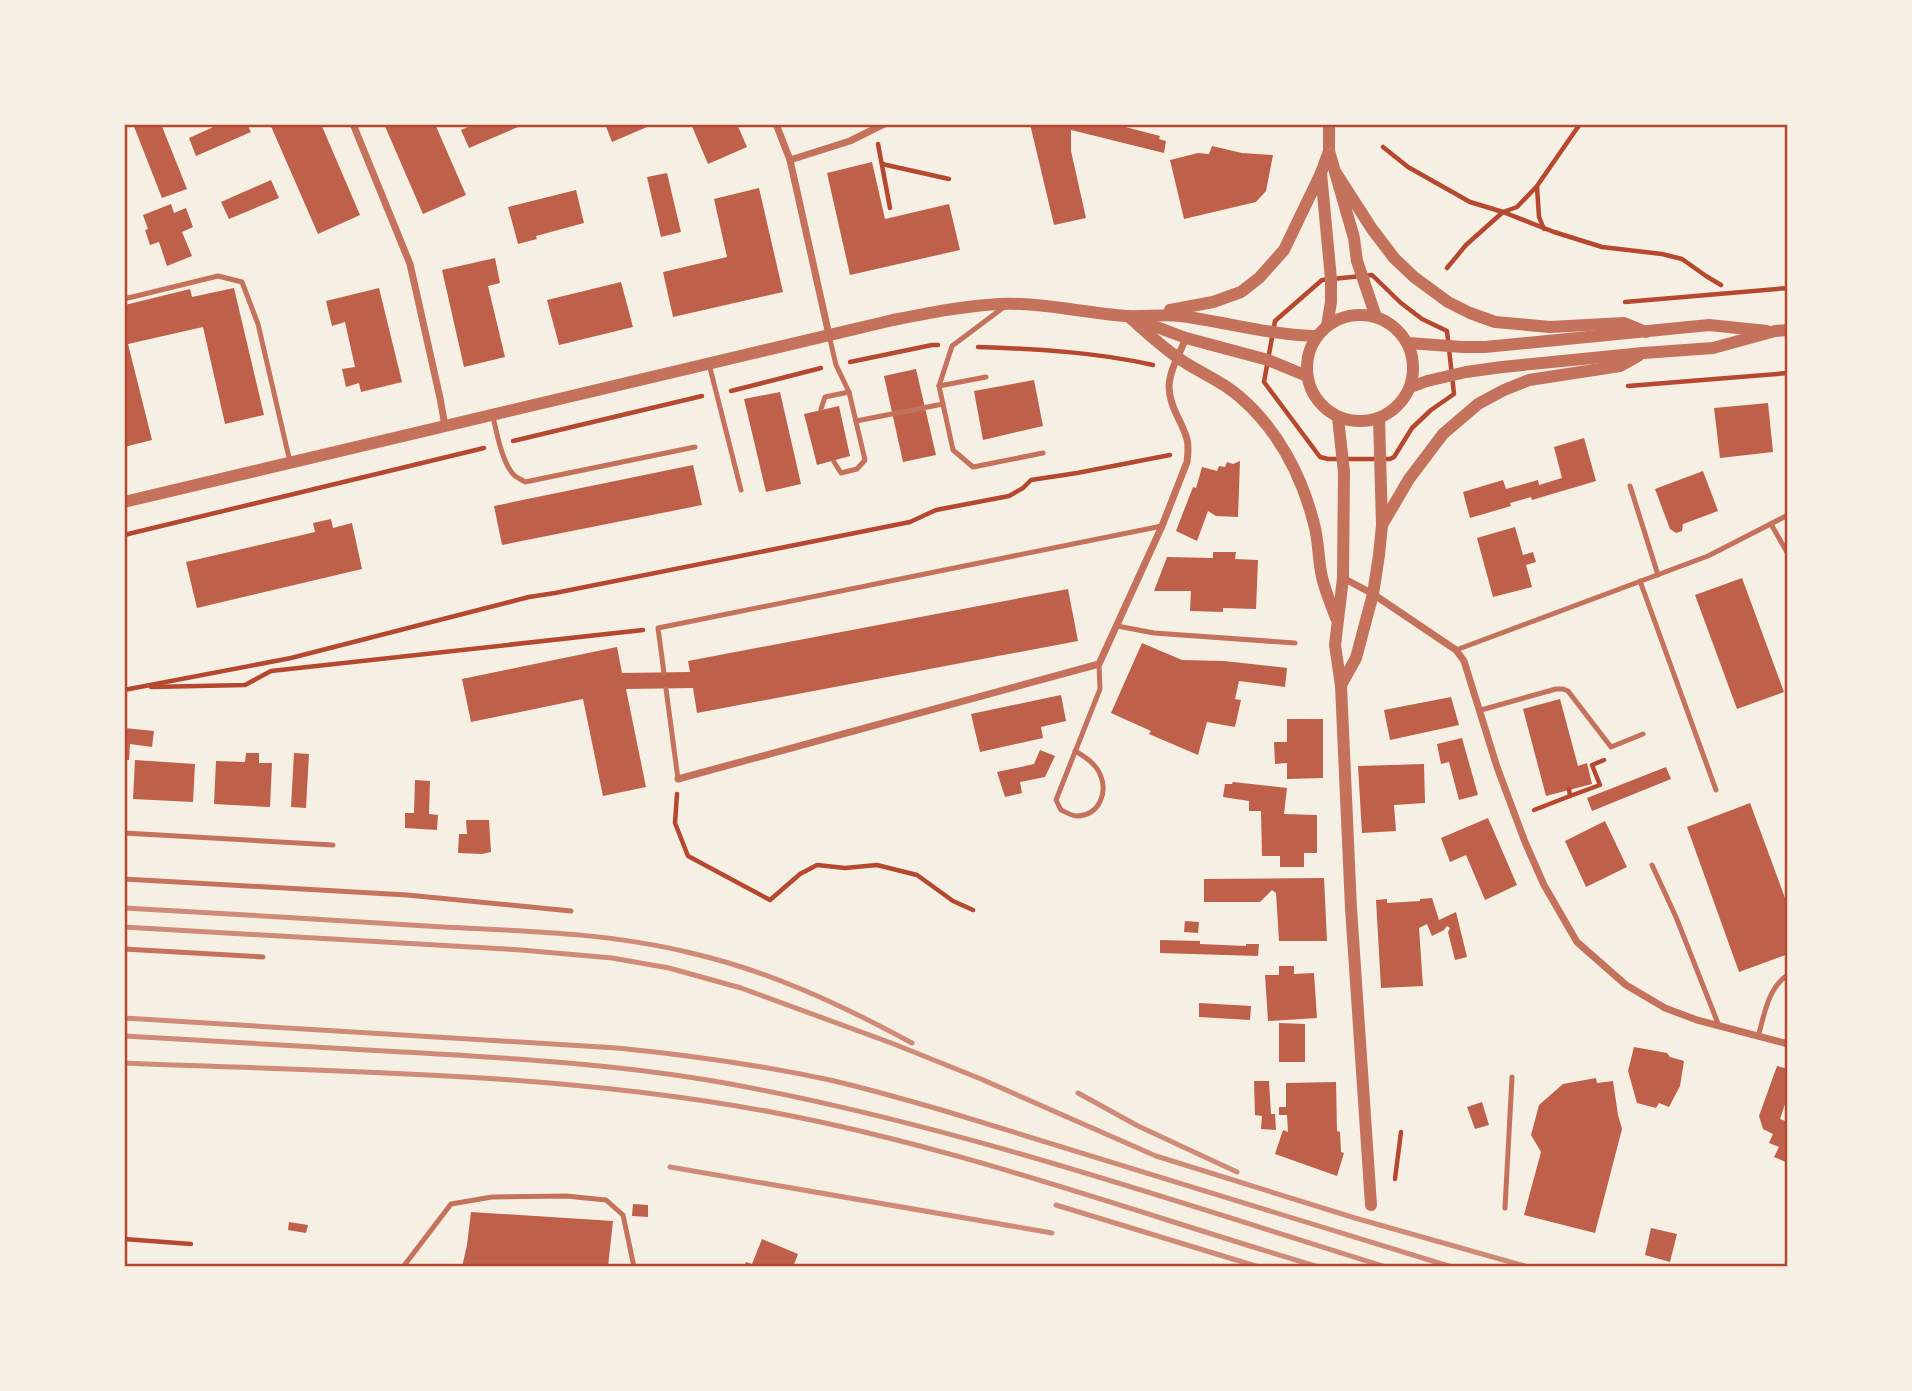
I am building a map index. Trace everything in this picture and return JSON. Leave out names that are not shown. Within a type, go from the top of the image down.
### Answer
[{"type":"street","points":[[353,124],[410,264],[445,426]]},
{"type":"street","points":[[776,124],[790,160],[829,335]]},
{"type":"street","points":[[790,160],[850,141],[884,124]]},
{"type":"street","points":[[1329,124],[1329,151],[1354,238],[1359,268],[1376,317]]},
{"type":"street","points":[[1128,316],[1213,302],[1241,292],[1259,278],[1284,250],[1329,151]]},
{"type":"street","points":[[1321,173],[1331,279],[1327,326]]},
{"type":"street","points":[[1336,173],[1394,258],[1448,302],[1495,322],[1550,327],[1624,323],[1646,332]]},
{"type":"street","points":[[124,502],[829,335],[967,307],[1008,304],[1128,316],[1177,316],[1259,331],[1317,336]]},
{"type":"street","points":[[1365,314],[1376,317],[1390,324],[1408,343],[1414,372],[1411,387],[1400,404],[1379,418],[1353,421],[1338,418],[1327,411],[1310,388],[1307,360],[1311,348],[1317,336],[1338,319],[1365,314]]},
{"type":"street","points":[[1128,316],[1186,338],[1254,356],[1307,376]]},
{"type":"street","points":[[1128,316],[1178,358],[1238,395],[1276,436],[1300,483],[1314,524],[1322,576],[1338,623]]},
{"type":"street","points":[[1408,343],[1485,347],[1709,325],[1781,331]]},
{"type":"street","points":[[1411,387],[1466,372],[1713,348],[1781,331]]},
{"type":"street","points":[[678,779],[1099,664],[1163,526],[1187,462],[1187,439],[1172,405],[1169,389],[1172,371],[1186,338]]},
{"type":"street","points":[[1382,525],[1409,479],[1443,434],[1478,404],[1530,380],[1620,366],[1643,353]]},
{"type":"street","points":[[1338,418],[1344,472],[1343,578],[1335,645],[1341,686],[1351,908],[1371,1205]]},
{"type":"street","points":[[1341,686],[1356,658],[1380,555],[1382,525],[1379,418]]},
{"type":"street","points":[[1343,578],[1373,594],[1456,650],[1464,661],[1497,767],[1525,842],[1544,885],[1577,942],[1626,985],[1665,1008],[1718,1026],[1788,1044]]},
{"type":"lane","points":[[124,299],[218,276],[243,282],[258,324],[291,463]]},
{"type":"lane","points":[[1008,304],[952,346],[939,386],[953,450],[973,467],[1043,453]]},
{"type":"lane","points":[[829,335],[836,365],[849,393],[865,460],[857,469],[841,473],[834,462]]},
{"type":"lane","points":[[709,364],[741,490]]},
{"type":"lane","points":[[939,386],[986,377]]},
{"type":"lane","points":[[821,409],[825,397],[849,393]]},
{"type":"lane","points":[[856,421],[943,404]]},
{"type":"lane","points":[[492,415],[508,466],[514,476],[525,482],[695,447]]},
{"type":"lane","points":[[1630,486],[1658,575]]},
{"type":"lane","points":[[1456,650],[1709,556],[1788,515]]},
{"type":"lane","points":[[1772,524],[1788,554]]},
{"type":"lane","points":[[664,673],[658,628],[1163,526]]},
{"type":"lane","points":[[1640,581],[1716,790]]},
{"type":"lane","points":[[1117,626],[1154,633],[1295,643]]},
{"type":"lane","points":[[1075,751],[1099,771],[1103,788],[1101,802],[1091,811],[1076,816],[1061,810],[1056,800],[1075,751],[1100,689],[1099,664]]},
{"type":"lane","points":[[666,689],[678,779]]},
{"type":"lane","points":[[1480,710],[1563,689],[1568,691],[1611,747],[1643,734]]},
{"type":"lane","points":[[124,833],[333,845]]},
{"type":"lane","points":[[1652,865],[1676,917],[1718,1026]]},
{"type":"lane","points":[[124,879],[407,895],[571,911]]},
{"type":"lane","points":[[124,949],[263,957]]},
{"type":"lane","points":[[1758,1037],[1771,995],[1780,980],[1788,975]]},
{"type":"lane","points":[[1505,1208],[1512,1077]]},
{"type":"lane","points":[[403,1267],[452,1204],[492,1197],[566,1196],[606,1200],[623,1215],[634,1267]]},
{"type":"path","points":[[1447,268],[1466,245],[1503,212],[1517,207],[1537,186],[1580,124]]},
{"type":"path","points":[[875,129],[890,208]]},
{"type":"path","points":[[1383,147],[1408,167],[1470,202],[1602,247],[1682,259],[1721,285]]},
{"type":"path","points":[[882,164],[949,179]]},
{"type":"path","points":[[1537,186],[1539,217],[1544,229]]},
{"type":"path","points":[[1372,275],[1422,319],[1447,331],[1448,337]]},
{"type":"path","points":[[1275,321],[1322,280]]},
{"type":"path","points":[[1619,302],[1788,288]]},
{"type":"path","points":[[124,535],[717,392],[932,345],[1012,348],[1120,357],[1172,371]]},
{"type":"path","points":[[1266,370],[1264,383],[1288,411],[1320,457],[1328,459]]},
{"type":"path","points":[[1625,387],[1788,373]]},
{"type":"path","points":[[1390,459],[1394,457],[1412,428],[1430,410],[1454,394],[1454,386]]},
{"type":"path","points":[[124,690],[291,658],[529,597],[909,522],[936,510],[1009,496],[1031,480],[1189,452]]},
{"type":"path","points":[[140,687],[245,685],[271,671],[658,628]]},
{"type":"path","points":[[1534,810],[1600,785],[1592,765],[1614,757]]},
{"type":"path","points":[[678,779],[675,823],[688,856],[770,900],[800,874],[817,865],[845,868],[877,865],[917,875],[953,901],[973,910]]},
{"type":"path","points":[[1569,789],[1570,796]]},
{"type":"path","points":[[1395,1179],[1401,1132]]},
{"type":"path","points":[[124,1239],[191,1244]]},
{"type":"building","points":[[133,124],[161,124],[187,189],[162,198]]},
{"type":"building","points":[[220,124],[247,124],[251,132],[196,156],[189,138]]},
{"type":"building","points":[[270,124],[321,124],[360,215],[318,234]]},
{"type":"building","points":[[384,124],[435,124],[466,195],[423,214]]},
{"type":"building","points":[[475,124],[525,124],[469,148],[461,130]]},
{"type":"building","points":[[605,124],[654,124],[612,142]]},
{"type":"building","points":[[691,124],[737,124],[747,147],[708,164]]},
{"type":"building","points":[[1030,124],[1114,124],[1160,136],[1159,139],[1166,141],[1164,153],[1071,130],[1071,151],[1086,218],[1054,225]]},
{"type":"building","points":[[1212,146],[1242,153],[1273,155],[1266,191],[1256,202],[1184,219],[1170,160],[1198,153],[1209,154]]},
{"type":"building","points":[[872,162],[885,219],[949,204],[960,250],[850,275],[827,173]]},
{"type":"building","points":[[667,173],[681,232],[661,237],[647,177]]},
{"type":"building","points":[[271,180],[279,198],[229,219],[221,202]]},
{"type":"building","points":[[759,188],[783,292],[673,317],[663,272],[727,257],[714,199]]},
{"type":"building","points":[[576,190],[584,223],[536,236],[537,239],[518,244],[508,207]]},
{"type":"building","points":[[171,204],[174,213],[186,208],[193,227],[182,232],[192,256],[167,266],[159,242],[150,245],[143,215]]},
{"type":"building","points":[[495,258],[500,283],[488,286],[505,357],[464,367],[442,270]]},
{"type":"building","points":[[621,282],[633,327],[559,345],[547,300]]},
{"type":"building","points":[[234,288],[264,415],[225,424],[203,327],[128,344],[152,440],[124,447],[125,305],[190,289],[192,297]]},
{"type":"building","points":[[379,288],[402,382],[361,392],[359,383],[346,387],[342,369],[355,367],[345,322],[332,326],[326,301]]},
{"type":"building","points":[[916,369],[936,455],[903,462],[884,376]]},
{"type":"building","points":[[1034,380],[1043,426],[983,440],[974,391]]},
{"type":"building","points":[[780,392],[801,484],[766,492],[744,399]]},
{"type":"building","points":[[1768,403],[1773,452],[1720,458],[1714,408]]},
{"type":"building","points":[[839,406],[850,456],[817,465],[804,414]]},
{"type":"building","points":[[1584,438],[1596,481],[1532,500],[1531,497],[1510,503],[1511,506],[1470,518],[1463,492],[1503,480],[1506,489],[1538,480],[1539,485],[1562,478],[1554,447]]},
{"type":"building","points":[[1240,461],[1238,517],[1216,516],[1208,511],[1197,541],[1176,531],[1193,487],[1196,488],[1202,467],[1217,471],[1219,466],[1225,467],[1227,462],[1233,464]]},
{"type":"building","points":[[693,465],[702,505],[502,545],[494,506]]},
{"type":"building","points":[[1703,471],[1718,511],[1683,524],[1682,531],[1676,533],[1670,529],[1655,489]]},
{"type":"building","points":[[331,519],[333,528],[352,523],[362,569],[197,608],[186,562],[315,532],[313,523]]},
{"type":"building","points":[[1515,527],[1523,555],[1533,552],[1536,562],[1526,565],[1532,587],[1493,597],[1477,538]]},
{"type":"building","points":[[1213,552],[1236,552],[1235,559],[1258,560],[1256,609],[1190,611],[1191,591],[1154,591],[1167,557],[1213,558]]},
{"type":"building","points":[[1742,578],[1784,692],[1737,709],[1695,595]]},
{"type":"building","points":[[1068,589],[1078,641],[697,713],[693,688],[626,689],[646,787],[603,796],[583,699],[471,722],[462,679],[617,647],[622,673],[690,672],[688,661]]},
{"type":"building","points":[[1142,643],[1182,660],[1224,661],[1287,668],[1285,687],[1239,681],[1235,699],[1241,700],[1235,727],[1207,722],[1198,755],[1149,734],[1151,731],[1111,713]]},
{"type":"building","points":[[1061,695],[1066,721],[1041,727],[1043,738],[980,752],[971,714]]},
{"type":"building","points":[[1451,697],[1459,725],[1390,740],[1384,710]]},
{"type":"building","points":[[1560,699],[1578,766],[1587,763],[1592,784],[1546,796],[1523,709]]},
{"type":"building","points":[[1287,719],[1323,719],[1323,778],[1287,779],[1287,763],[1275,764],[1274,742],[1287,742]]},
{"type":"building","points":[[124,728],[154,731],[152,747],[130,744],[129,760],[124,760]]},
{"type":"building","points":[[1462,738],[1478,795],[1459,800],[1449,762],[1441,764],[1437,744]]},
{"type":"building","points":[[1040,750],[1055,756],[1045,777],[1020,782],[1022,793],[1005,797],[997,772],[1034,764]]},
{"type":"building","points":[[246,753],[259,753],[259,763],[272,763],[270,807],[214,804],[216,761],[245,762]]},
{"type":"building","points":[[294,753],[309,754],[306,808],[291,807]]},
{"type":"building","points":[[135,760],[195,764],[193,802],[133,799]]},
{"type":"building","points":[[1424,764],[1425,803],[1394,805],[1396,831],[1362,833],[1358,766]]},
{"type":"building","points":[[1666,767],[1671,779],[1592,811],[1587,798]]},
{"type":"building","points":[[415,780],[430,781],[429,814],[438,815],[437,830],[405,828],[405,813],[414,813]]},
{"type":"building","points":[[1233,782],[1287,788],[1284,814],[1317,815],[1317,853],[1304,853],[1304,867],[1280,867],[1280,856],[1262,856],[1261,811],[1249,811],[1249,801],[1223,797],[1225,784]]},
{"type":"building","points":[[1750,803],[1788,906],[1788,954],[1739,972],[1687,827]]},
{"type":"building","points":[[1488,818],[1517,885],[1485,900],[1466,855],[1450,862],[1441,838]]},
{"type":"building","points":[[466,820],[489,820],[491,852],[458,853],[459,834],[467,834]]},
{"type":"building","points":[[1605,821],[1627,867],[1586,887],[1565,841]]},
{"type":"building","points":[[1324,878],[1327,941],[1279,941],[1276,893],[1272,890],[1260,902],[1204,902],[1204,879]]},
{"type":"building","points":[[1432,898],[1439,920],[1456,912],[1467,957],[1455,960],[1448,932],[1450,928],[1447,926],[1432,936],[1427,924],[1419,928],[1423,986],[1381,988],[1376,900],[1387,899],[1387,903]]},
{"type":"building","points":[[1185,921],[1199,922],[1198,933],[1184,932]]},
{"type":"building","points":[[1160,940],[1246,946],[1259,944],[1258,956],[1160,953]]},
{"type":"building","points":[[1279,966],[1294,966],[1294,974],[1314,973],[1317,1018],[1268,1021],[1265,975],[1279,975]]},
{"type":"building","points":[[1199,1003],[1251,1006],[1250,1020],[1199,1017]]},
{"type":"building","points":[[1279,1023],[1305,1024],[1305,1062],[1279,1062]]},
{"type":"building","points":[[1634,1047],[1667,1053],[1670,1057],[1684,1061],[1680,1086],[1669,1107],[1659,1103],[1656,1108],[1637,1103],[1628,1071]]},
{"type":"building","points":[[1777,1066],[1788,1069],[1788,1095],[1780,1119],[1788,1122],[1788,1163],[1774,1157],[1779,1147],[1769,1143],[1773,1134],[1763,1129],[1759,1116]]},
{"type":"building","points":[[1596,1078],[1597,1083],[1613,1081],[1622,1129],[1595,1233],[1524,1215],[1541,1152],[1531,1135],[1539,1105],[1563,1084]]},
{"type":"building","points":[[1254,1081],[1269,1081],[1271,1114],[1275,1114],[1276,1130],[1261,1129],[1262,1116],[1255,1115]]},
{"type":"building","points":[[1336,1082],[1337,1131],[1340,1132],[1341,1152],[1344,1153],[1337,1176],[1275,1154],[1283,1130],[1288,1132],[1287,1115],[1279,1115],[1279,1107],[1286,1107],[1286,1083]]},
{"type":"building","points":[[1482,1102],[1489,1125],[1475,1129],[1467,1107]]},
{"type":"building","points":[[633,1204],[648,1205],[648,1217],[632,1216]]},
{"type":"building","points":[[471,1212],[613,1221],[608,1267],[462,1267]]},
{"type":"building","points":[[289,1222],[308,1225],[306,1233],[288,1230]]},
{"type":"building","points":[[1651,1228],[1677,1234],[1670,1262],[1645,1255]]},
{"type":"building","points":[[762,1239],[798,1254],[793,1267],[744,1267],[746,1262],[752,1264]]},
{"type":"railway","points":[[124,908],[537,932],[660,946],[720,960],[777,979],[859,1015],[912,1043]]},
{"type":"railway","points":[[124,927],[521,950],[612,958],[669,968],[741,988],[894,1044],[1156,1156],[1355,1218],[1528,1267]]},
{"type":"railway","points":[[124,1018],[617,1048],[724,1061],[804,1075],[945,1111],[1452,1267]]},
{"type":"railway","points":[[124,1036],[524,1059],[605,1066],[725,1083],[893,1119],[976,1141],[1386,1267]]},
{"type":"railway","points":[[124,1063],[530,1081],[691,1099],[771,1112],[841,1126],[979,1162],[1319,1267]]},
{"type":"railway","points":[[1078,1093],[1138,1126],[1237,1172]]},
{"type":"railway","points":[[670,1167],[1052,1233]]},
{"type":"railway","points":[[1056,1205],[1259,1267]]}]
